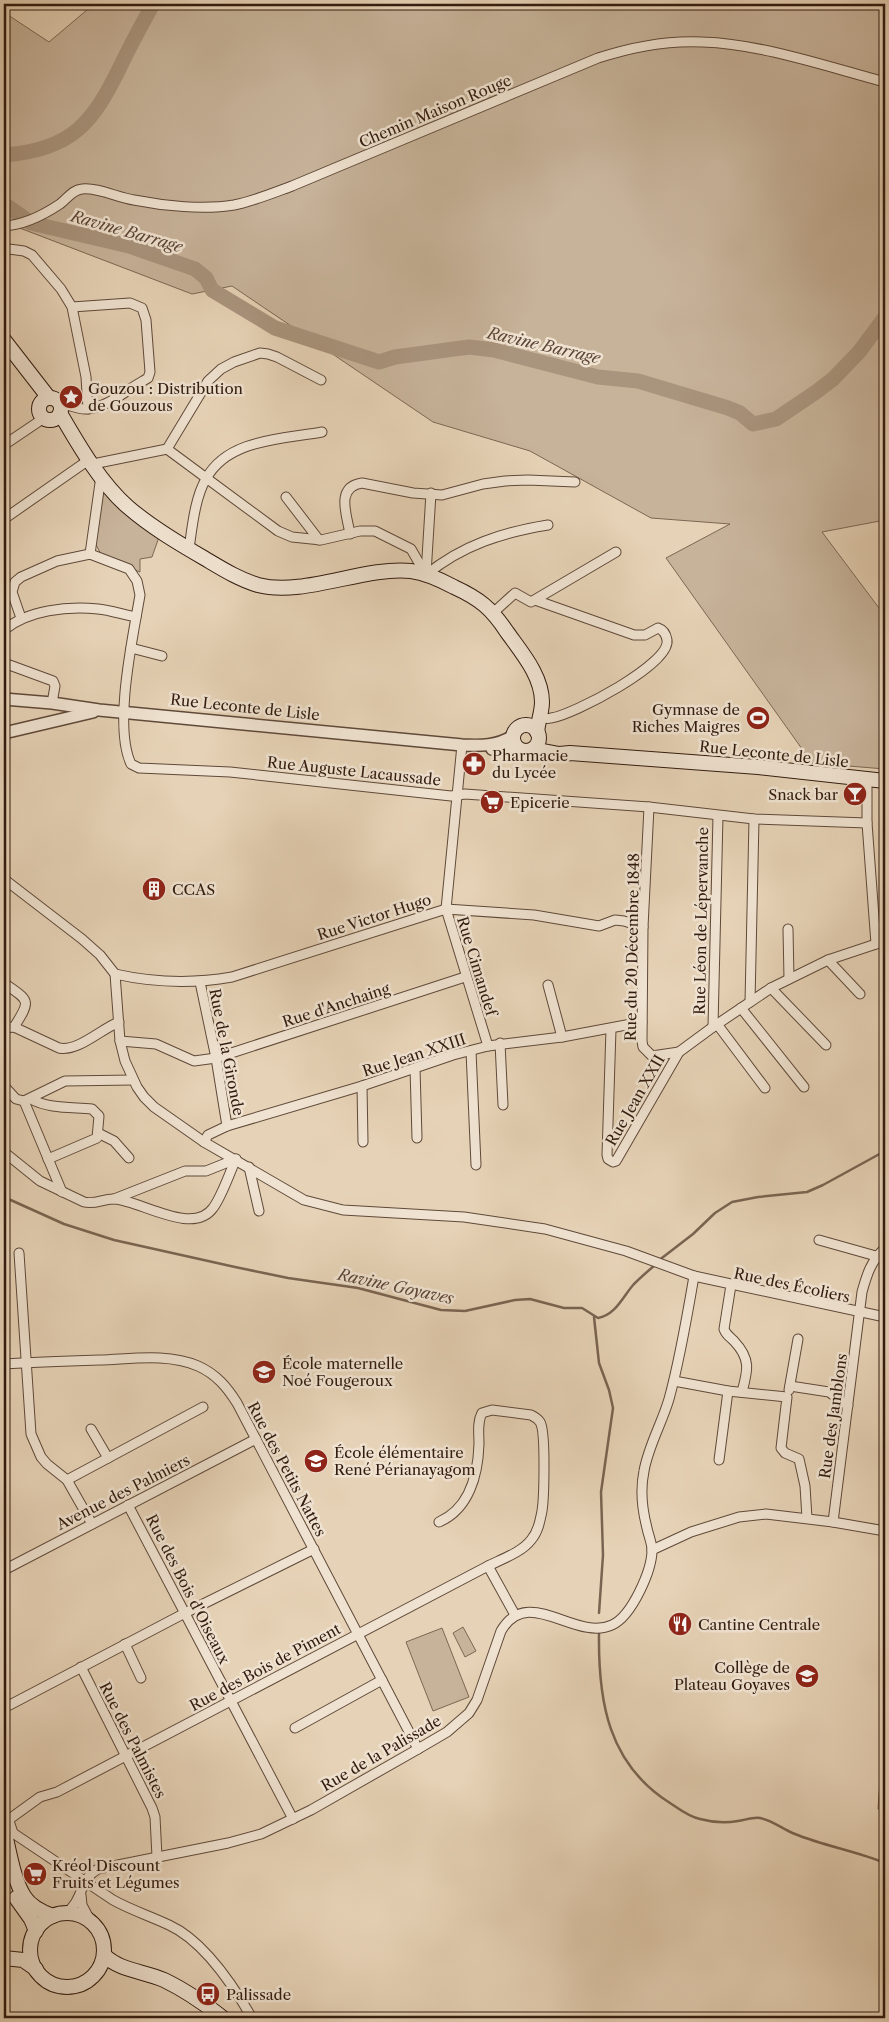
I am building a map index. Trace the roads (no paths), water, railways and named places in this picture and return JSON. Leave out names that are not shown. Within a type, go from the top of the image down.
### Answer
[{"type":"main road","points":[[4,340],[38,385],[48,412],[67,429],[127,506],[155,528],[233,574],[258,585],[278,587],[298,586],[394,571],[411,571],[426,574],[470,594],[494,612],[529,664],[541,691],[542,704],[534,736]]},
{"type":"main road","points":[[534,736],[536,709],[541,691]]},
{"type":"main road","points":[[515,743],[518,727],[534,736]]},
{"type":"main road","name":"Rue Leconte de Lisle","points":[[515,743],[526,752],[534,736],[559,754],[570,753],[758,767],[885,781]]},
{"type":"main road","points":[[5,1825],[18,1882],[24,1896],[42,1912],[59,1915],[75,1914],[91,1922],[103,1940],[104,1955],[98,1971],[90,1980],[79,1985],[67,1987],[55,1985],[45,1979],[36,1969],[23,1960],[10,1958]]},
{"type":"main road","points":[[4,1857],[15,1897],[31,1919],[36,1931]]},
{"type":"main road","points":[[36,1969],[31,1956],[31,1948],[36,1931],[43,1922],[59,1915]]},
{"type":"main road","points":[[10,1958],[31,1948]]},
{"type":"main road","points":[[104,1955],[111,1962],[120,1966],[164,1980],[203,2003],[223,2018]]},
{"type":"main road","points":[[98,1971],[120,1966]]},
{"type":"street","name":"Chemin Maison Rouge","points":[[4,226],[45,213],[80,189],[91,189],[116,197],[157,204],[215,207],[248,201],[292,186],[598,58],[622,50],[650,45],[702,42],[734,45],[885,82]]},
{"type":"street","points":[[4,246],[9,249],[28,252],[32,255],[61,289],[72,307],[86,377],[88,409]]},
{"type":"street","points":[[4,445],[48,412],[66,404],[78,410],[107,403],[148,378],[151,366],[146,320],[142,308],[130,302],[72,307]]},
{"type":"street","points":[[4,519],[94,466],[167,449],[208,381],[221,369],[240,359],[260,353],[277,356],[321,380]]},
{"type":"street","points":[[189,549],[194,513],[206,479],[218,463],[235,451],[256,443],[322,432]]},
{"type":"street","points":[[167,449],[278,531],[292,537],[319,540],[367,530],[375,531],[411,549],[426,574]]},
{"type":"street","points":[[21,618],[12,592],[15,582],[21,576],[57,561],[90,554],[94,466]]},
{"type":"street","points":[[350,534],[344,499],[346,492],[354,484],[362,483],[413,493],[442,495],[483,484],[505,481],[575,482]]},
{"type":"street","points":[[426,574],[431,493]]},
{"type":"street","points":[[286,496],[319,540]]},
{"type":"street","points":[[426,574],[441,562],[484,541],[515,530],[548,525]]},
{"type":"street","points":[[494,612],[515,593],[530,602],[535,600],[616,552]]},
{"type":"street","name":"Rue Auguste Lacaussade","points":[[90,554],[129,569],[134,574],[140,587],[123,711],[127,756],[131,764],[140,768],[230,772],[451,796],[465,794],[648,808],[754,819],[867,823]]},
{"type":"street","points":[[535,600],[634,635],[646,635],[658,628],[666,635],[667,644],[663,652],[646,668],[620,686],[563,715],[550,719],[540,717]]},
{"type":"street","points":[[4,630],[21,618],[61,609],[98,609],[136,617]]},
{"type":"street","points":[[132,648],[162,656]]},
{"type":"street","points":[[4,663],[53,681],[55,686],[52,703]]},
{"type":"street","name":"Rue Leconte de Lisle","points":[[4,698],[99,710],[484,746],[490,749],[515,743]]},
{"type":"street","points":[[4,733],[99,710]]},
{"type":"street","name":"Rue Cimandef","points":[[462,745],[446,908],[465,977],[488,1046]]},
{"type":"street","points":[[867,780],[867,823],[881,942]]},
{"type":"street","name":"Rue du 20 Décembre 1848","points":[[648,808],[643,927],[642,1041],[643,1047],[652,1056],[679,1052]]},
{"type":"street","name":"Rue Léon de Lépervanche","points":[[715,1026],[718,816]]},
{"type":"street","points":[[750,1002],[754,819]]},
{"type":"street","points":[[4,881],[82,939],[100,955],[115,974]]},
{"type":"street","name":"Rue Victor Hugo","points":[[115,974],[158,982],[200,982],[232,977],[446,908],[534,915],[599,926],[615,920],[643,927]]},
{"type":"street","points":[[788,929],[789,980]]},
{"type":"street","name":"Rue Jean XXII","points":[[611,1029],[607,1155],[610,1161],[616,1161],[679,1052],[771,988],[828,960],[881,942]]},
{"type":"street","points":[[828,960],[860,994]]},
{"type":"street","name":"Rue des Écoliers","points":[[115,974],[120,1041],[125,1061],[133,1080],[144,1097],[154,1107],[204,1142],[304,1200],[343,1210],[464,1217],[545,1230],[642,1257],[694,1276],[885,1318]]},
{"type":"street","name":"Rue d'Anchaing","points":[[120,1041],[156,1044],[194,1061],[216,1058],[465,977]]},
{"type":"street","name":"Rue de la Gironde","points":[[200,982],[216,1058],[227,1126]]},
{"type":"street","points":[[4,983],[23,997],[26,1004],[14,1027]]},
{"type":"street","points":[[548,985],[562,1037]]},
{"type":"street","points":[[771,988],[826,1045]]},
{"type":"street","points":[[741,1008],[804,1087]]},
{"type":"street","points":[[4,1028],[14,1027],[66,1050],[74,1048],[105,1028],[119,1022]]},
{"type":"street","name":"Rue Jean XXIII","points":[[204,1142],[208,1135],[227,1126],[488,1046],[500,1043],[526,1042],[562,1037],[642,1022]]},
{"type":"street","points":[[715,1026],[765,1088]]},
{"type":"street","points":[[500,1043],[503,1105]]},
{"type":"street","points":[[471,1051],[476,1164]]},
{"type":"street","points":[[415,1068],[417,1138]]},
{"type":"street","points":[[27,1100],[65,1081],[133,1080]]},
{"type":"street","points":[[4,1086],[16,1099],[50,1106],[92,1108],[99,1116],[97,1138],[48,1159]]},
{"type":"street","points":[[362,1086],[363,1142]]},
{"type":"street","points":[[27,1100],[62,1192]]},
{"type":"street","points":[[98,1134],[114,1142],[129,1158]]},
{"type":"street","points":[[4,1152],[40,1181],[91,1204],[114,1199],[185,1172],[206,1171],[236,1159]]},
{"type":"street","points":[[114,1199],[183,1219],[197,1218],[206,1215],[213,1208],[236,1159]]},
{"type":"street","points":[[249,1167],[259,1211]]},
{"type":"street","points":[[819,1240],[876,1256],[885,1248]]},
{"type":"street","points":[[19,1253],[33,1442],[47,1464],[67,1480],[92,1524]]},
{"type":"street","name":"Rue des Jamblons","points":[[833,1522],[862,1292],[868,1269],[876,1256]]},
{"type":"street","points":[[488,1566],[515,1615],[526,1612],[538,1613],[593,1628],[613,1625],[634,1603],[652,1550],[642,1509],[644,1470],[674,1381],[694,1276]]},
{"type":"street","points":[[731,1285],[724,1329],[745,1356],[748,1364],[742,1392]]},
{"type":"street","points":[[798,1339],[787,1397],[781,1448],[785,1453],[799,1460],[802,1468],[807,1518]]},
{"type":"street","name":"Rue des Petits Nattes","points":[[4,1364],[154,1358],[185,1362],[200,1367],[215,1376],[227,1388],[256,1439],[418,1749]]},
{"type":"street","points":[[674,1381],[728,1391],[787,1397]]},
{"type":"street","points":[[790,1386],[828,1392],[848,1406]]},
{"type":"street","points":[[719,1460],[728,1391]]},
{"type":"street","points":[[67,1480],[203,1407]]},
{"type":"street","name":"Rue des Bois de Piment","points":[[5,1825],[40,1796],[57,1792],[516,1552],[531,1541],[538,1527],[542,1509],[543,1437],[540,1422],[536,1418],[531,1415],[492,1410],[482,1413],[479,1458],[472,1483],[464,1503],[457,1511],[439,1522]]},
{"type":"street","points":[[91,1429],[108,1458]]},
{"type":"street","name":"Avenue des Palmiers","points":[[4,1570],[256,1439]]},
{"type":"street","name":"Rue des Bois d'Oiseaux","points":[[128,1505],[293,1819]]},
{"type":"street","points":[[652,1550],[690,1532],[739,1517],[766,1514],[807,1518],[885,1531]]},
{"type":"street","points":[[4,1708],[185,1613],[314,1549]]},
{"type":"street","name":"Rue de la Palissade","points":[[85,1880],[98,1868],[228,1843],[261,1834],[293,1819],[447,1732],[470,1713],[477,1700],[501,1631],[507,1621],[515,1615]]},
{"type":"street","points":[[125,1644],[141,1678]]},
{"type":"street","name":"Rue des Palmistes","points":[[81,1667],[152,1808],[157,1857]]},
{"type":"street","points":[[295,1728],[382,1680]]},
{"type":"street","points":[[5,1825],[13,1833],[112,1900],[128,1909],[170,1925],[186,1935],[204,1952],[236,1990],[252,2018]]},
{"type":"street","points":[[59,1915],[77,1903],[85,1880]]},
{"type":"street","points":[[80,1896],[82,1905],[91,1922]]},
{"type":"waterway","points":[[4,155],[27,152],[64,140],[90,118],[111,85],[153,4]]},
{"type":"waterway","name":"Ravine Barrage","points":[[4,204],[31,223],[129,246],[195,269],[206,278],[212,290],[275,328],[379,362],[395,357],[469,347],[494,350],[598,377],[638,381],[728,408],[740,413],[753,424],[776,419],[833,379],[859,352],[885,317]]},
{"type":"waterway","name":"Ravine Goyaves","points":[[658,1261],[693,1234],[715,1213],[732,1202],[758,1197],[807,1192],[885,1151]]},
{"type":"waterway","name":"Ravine Goyaves","points":[[4,1197],[64,1224],[114,1240],[288,1278],[358,1288],[441,1310],[465,1311],[515,1300],[530,1299],[564,1308],[582,1308],[598,1318],[610,1313],[634,1284],[655,1265]]},
{"type":"waterway","points":[[594,1317],[599,1363],[609,1390],[613,1408],[601,1492],[603,1555],[599,1613]]},
{"type":"waterway","points":[[599,1633],[601,1683],[611,1729],[620,1750],[633,1770],[649,1787],[688,1815],[696,1818],[724,1822],[760,1818],[806,1838],[885,1863]]},
{"type":"place","name":"Gouzou : Distribution de Gouzous","points":[[71,397]]},
{"type":"place","name":"Gymnase de Riches Maigres","points":[[758,718]]},
{"type":"place","name":"Pharmacie du Lycée","points":[[474,764]]},
{"type":"place","name":"Snack bar","points":[[855,794]]},
{"type":"place","name":"Epicerie","points":[[492,802]]},
{"type":"place","name":"CCAS","points":[[154,889]]},
{"type":"place","name":"École maternelle Noé Fougeroux","points":[[264,1372]]},
{"type":"place","name":"École élémentaire René Périanayagom","points":[[316,1461]]},
{"type":"place","name":"Cantine Centrale","points":[[680,1624]]},
{"type":"place","name":"Collège de Plateau Goyaves","points":[[807,1676]]},
{"type":"place","name":"Kréol Discount Fruits et Légumes","points":[[35,1874]]},
{"type":"place","name":"Palissade","points":[[208,1994]]}]
